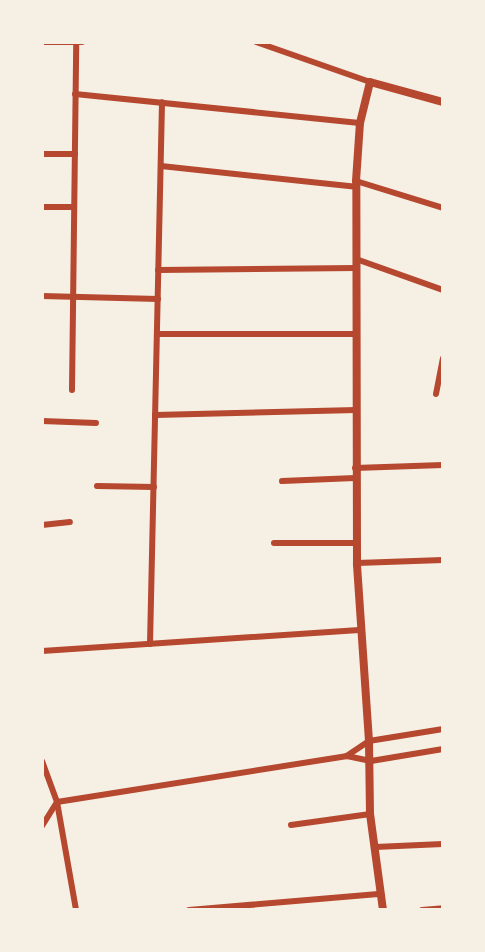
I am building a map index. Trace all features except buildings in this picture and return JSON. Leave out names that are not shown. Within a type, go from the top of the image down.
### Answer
[{"type":"street","points":[[42,42],[82,42]]},
{"type":"street","points":[[72,390],[76,42]]},
{"type":"street","points":[[256,42],[370,82],[443,102]]},
{"type":"street","points":[[370,82],[360,123],[356,184],[355,478],[359,630],[369,741],[370,814],[383,910]]},
{"type":"street","points":[[75,94],[360,123]]},
{"type":"street","points":[[150,644],[162,102]]},
{"type":"street","points":[[42,154],[75,154]]},
{"type":"street","points":[[161,166],[356,184],[443,208]]},
{"type":"street","points":[[42,207],[74,207]]},
{"type":"street","points":[[356,259],[443,290]]},
{"type":"street","points":[[158,270],[356,268]]},
{"type":"street","points":[[42,296],[158,299]]},
{"type":"street","points":[[157,334],[356,334]]},
{"type":"street","points":[[436,394],[443,359]]},
{"type":"street","points":[[155,415],[356,411]]},
{"type":"street","points":[[42,421],[96,423]]},
{"type":"street","points":[[355,468],[443,465]]},
{"type":"street","points":[[282,481],[355,478]]},
{"type":"street","points":[[97,486],[153,487]]},
{"type":"street","points":[[42,525],[70,522]]},
{"type":"street","points":[[274,543],[357,543]]},
{"type":"street","points":[[357,563],[443,560]]},
{"type":"street","points":[[42,651],[359,630]]},
{"type":"street","points":[[347,756],[369,741],[443,729]]},
{"type":"street","points":[[42,826],[57,802],[347,756],[370,761],[443,749]]},
{"type":"street","points":[[42,761],[57,802],[76,910]]},
{"type":"street","points":[[291,825],[370,814]]},
{"type":"street","points":[[375,847],[443,844]]},
{"type":"street","points":[[189,910],[381,894]]},
{"type":"street","points":[[422,910],[443,908]]}]
